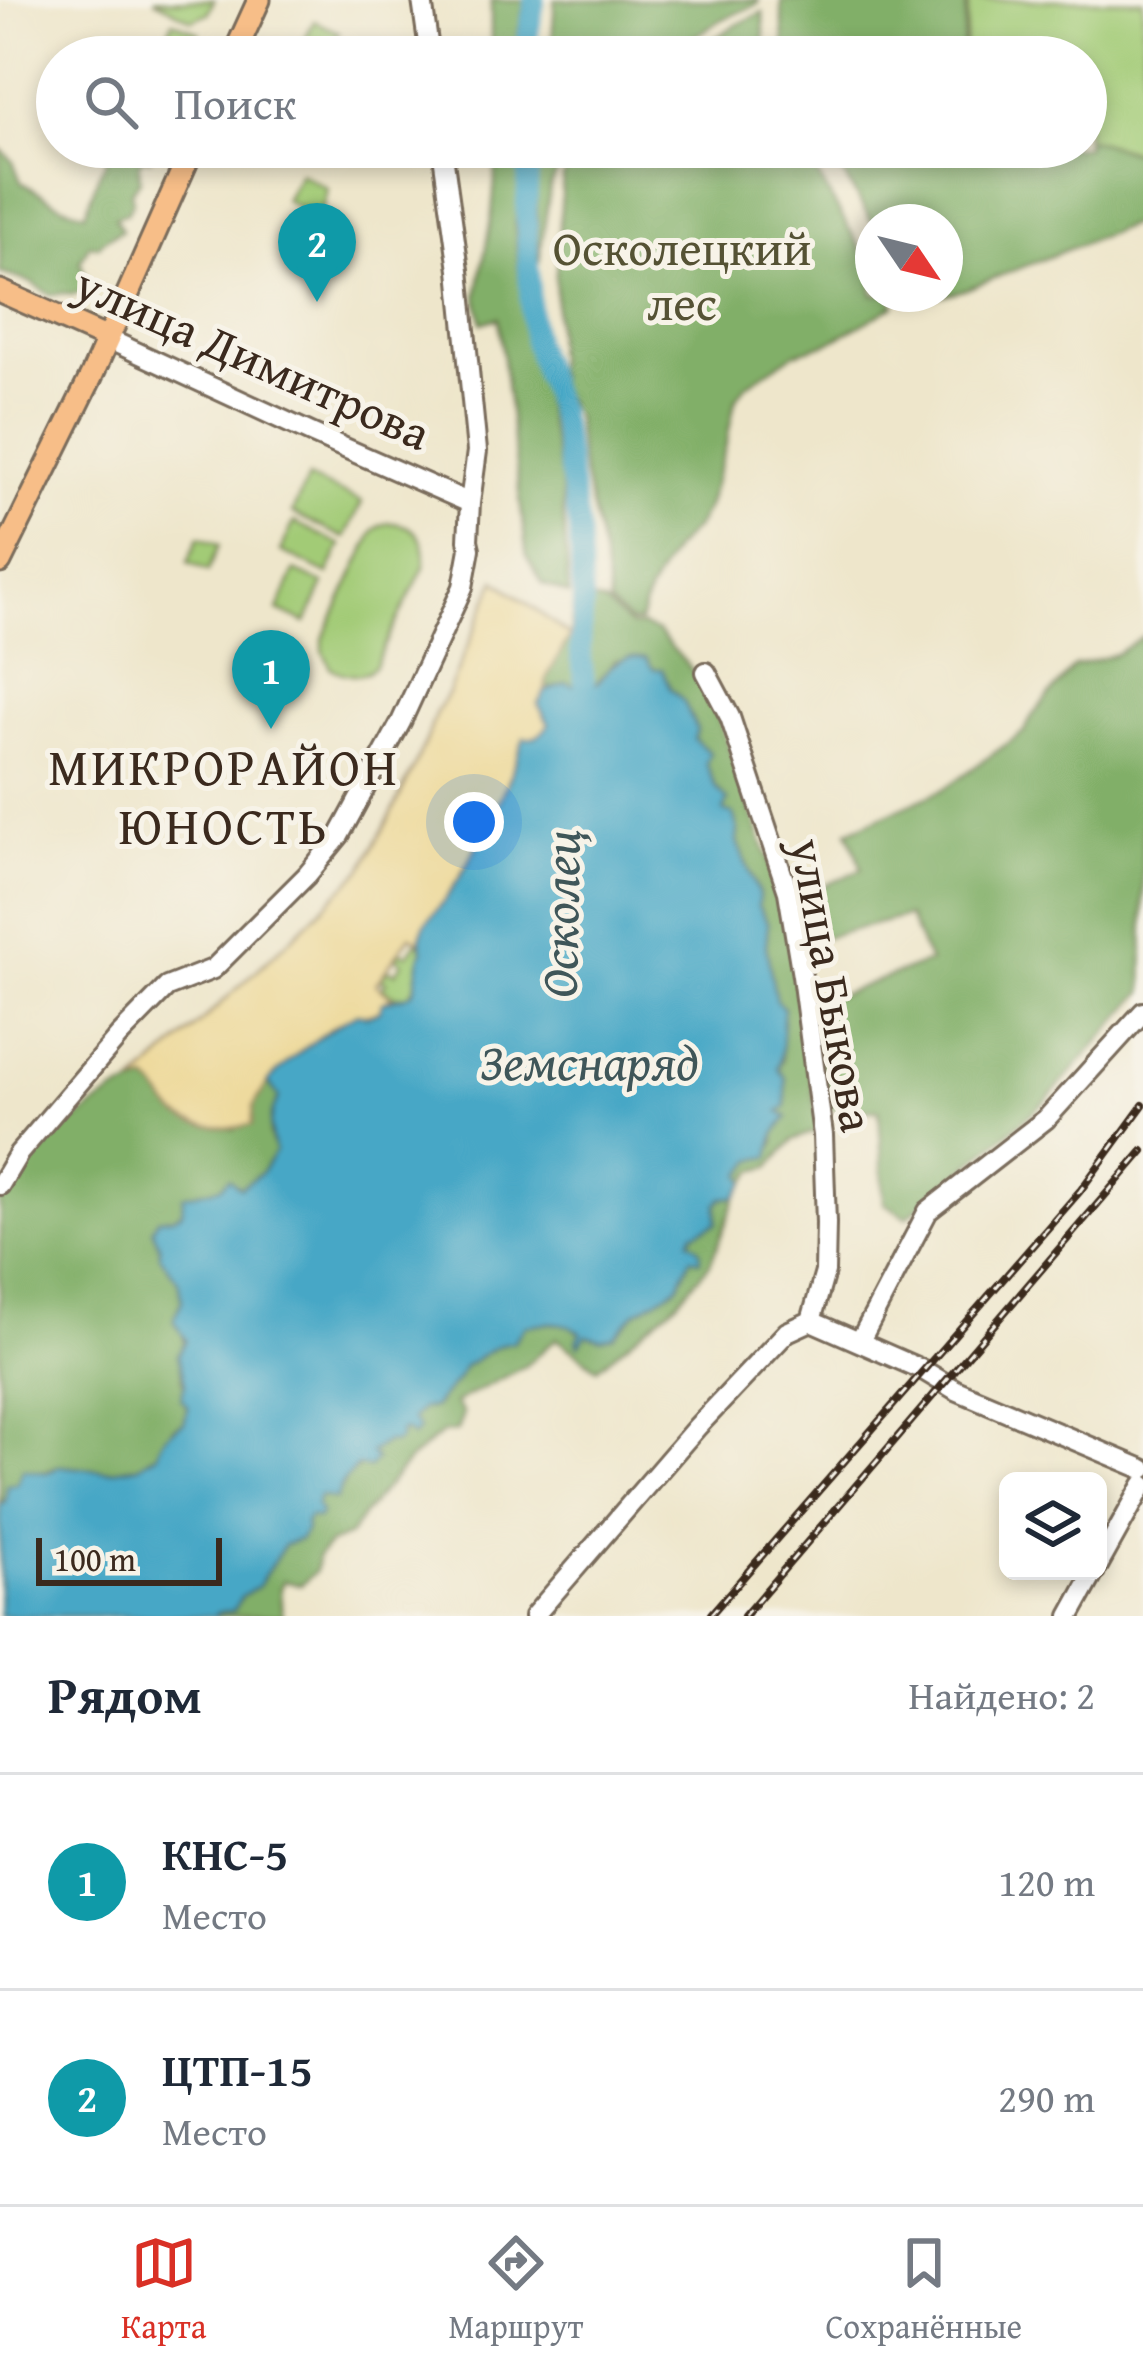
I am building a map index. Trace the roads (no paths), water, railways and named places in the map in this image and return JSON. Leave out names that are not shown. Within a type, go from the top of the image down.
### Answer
[{"type":"main road","points":[[243,36],[259,0]]},
{"type":"main road","points":[[0,562],[185,168]]},
{"type":"main road","name":"улица Димитрова","points":[[0,291],[108,339]]},
{"type":"street","points":[[422,0],[427,36]]},
{"type":"street","points":[[0,1185],[19,1154],[119,1036],[167,987],[213,969],[339,836],[401,722],[463,587],[478,451],[445,168]]},
{"type":"street","name":"улица Димитрова","points":[[108,339],[470,502]]},
{"type":"street","name":"улица Быкова","points":[[706,672],[730,717],[788,892],[802,976],[824,1135],[825,1272],[811,1321]]},
{"type":"street","points":[[860,1341],[928,1211],[1046,1119],[1143,1012]]},
{"type":"street","points":[[534,1616],[697,1427],[787,1332],[811,1321],[922,1370],[954,1397],[1143,1469]]},
{"type":"street","points":[[1107,1551],[1143,1486]]},
{"type":"street","points":[[1070,1616],[1091,1580]]},
{"type":"water","name":"Земснаряд","points":[[646,658],[653,669],[662,669],[670,688],[684,702],[697,730],[694,739],[710,753],[706,763],[715,787],[728,800],[724,811],[733,814],[737,842],[768,924],[766,946],[776,1001],[784,1008],[778,1068],[786,1079],[786,1107],[779,1112],[788,1117],[775,1134],[770,1157],[753,1160],[742,1175],[746,1182],[736,1197],[722,1198],[717,1204],[717,1223],[694,1233],[689,1241],[699,1248],[700,1260],[691,1258],[678,1286],[635,1313],[614,1336],[586,1335],[579,1345],[581,1332],[568,1325],[525,1326],[513,1342],[464,1366],[433,1408],[422,1408],[412,1419],[419,1430],[412,1436],[400,1432],[395,1443],[386,1442],[371,1453],[376,1460],[369,1468],[357,1466],[336,1499],[319,1496],[318,1519],[309,1517],[300,1539],[284,1545],[258,1586],[241,1597],[233,1611],[216,1616],[0,1616],[0,1505],[5,1502],[7,1485],[17,1483],[23,1469],[48,1473],[60,1466],[109,1471],[138,1466],[157,1454],[166,1436],[184,1423],[188,1407],[181,1398],[185,1383],[178,1355],[186,1340],[174,1320],[182,1300],[178,1281],[160,1256],[152,1229],[158,1219],[182,1212],[183,1196],[221,1187],[229,1178],[240,1188],[261,1173],[275,1152],[270,1124],[279,1097],[268,1082],[345,1020],[357,1013],[368,1016],[380,1011],[382,1003],[413,992],[423,928],[479,844],[524,738],[538,736],[549,724],[538,704],[545,692],[566,683],[589,687],[619,661]]},
{"type":"waterway","name":"Осколец","points":[[528,36],[535,0]]},
{"type":"waterway","name":"Осколец","points":[[529,168],[531,318],[534,342],[561,422],[579,530],[580,650],[589,715]]},
{"type":"railway","points":[[711,1614],[1080,1191],[1143,1105]]},
{"type":"railway","points":[[744,1616],[1143,1151]]},
{"type":"place","name":"ЦТП-15","points":[[317,302]]},
{"type":"place","name":"КНС-5","points":[[271,729]]},
{"type":"district","name":"МИКРОРАЙОН ЮНОСТЬ","points":[[224,796]]},
{"type":"park label","name":"Осколецкий лес","points":[[682,276]]}]
